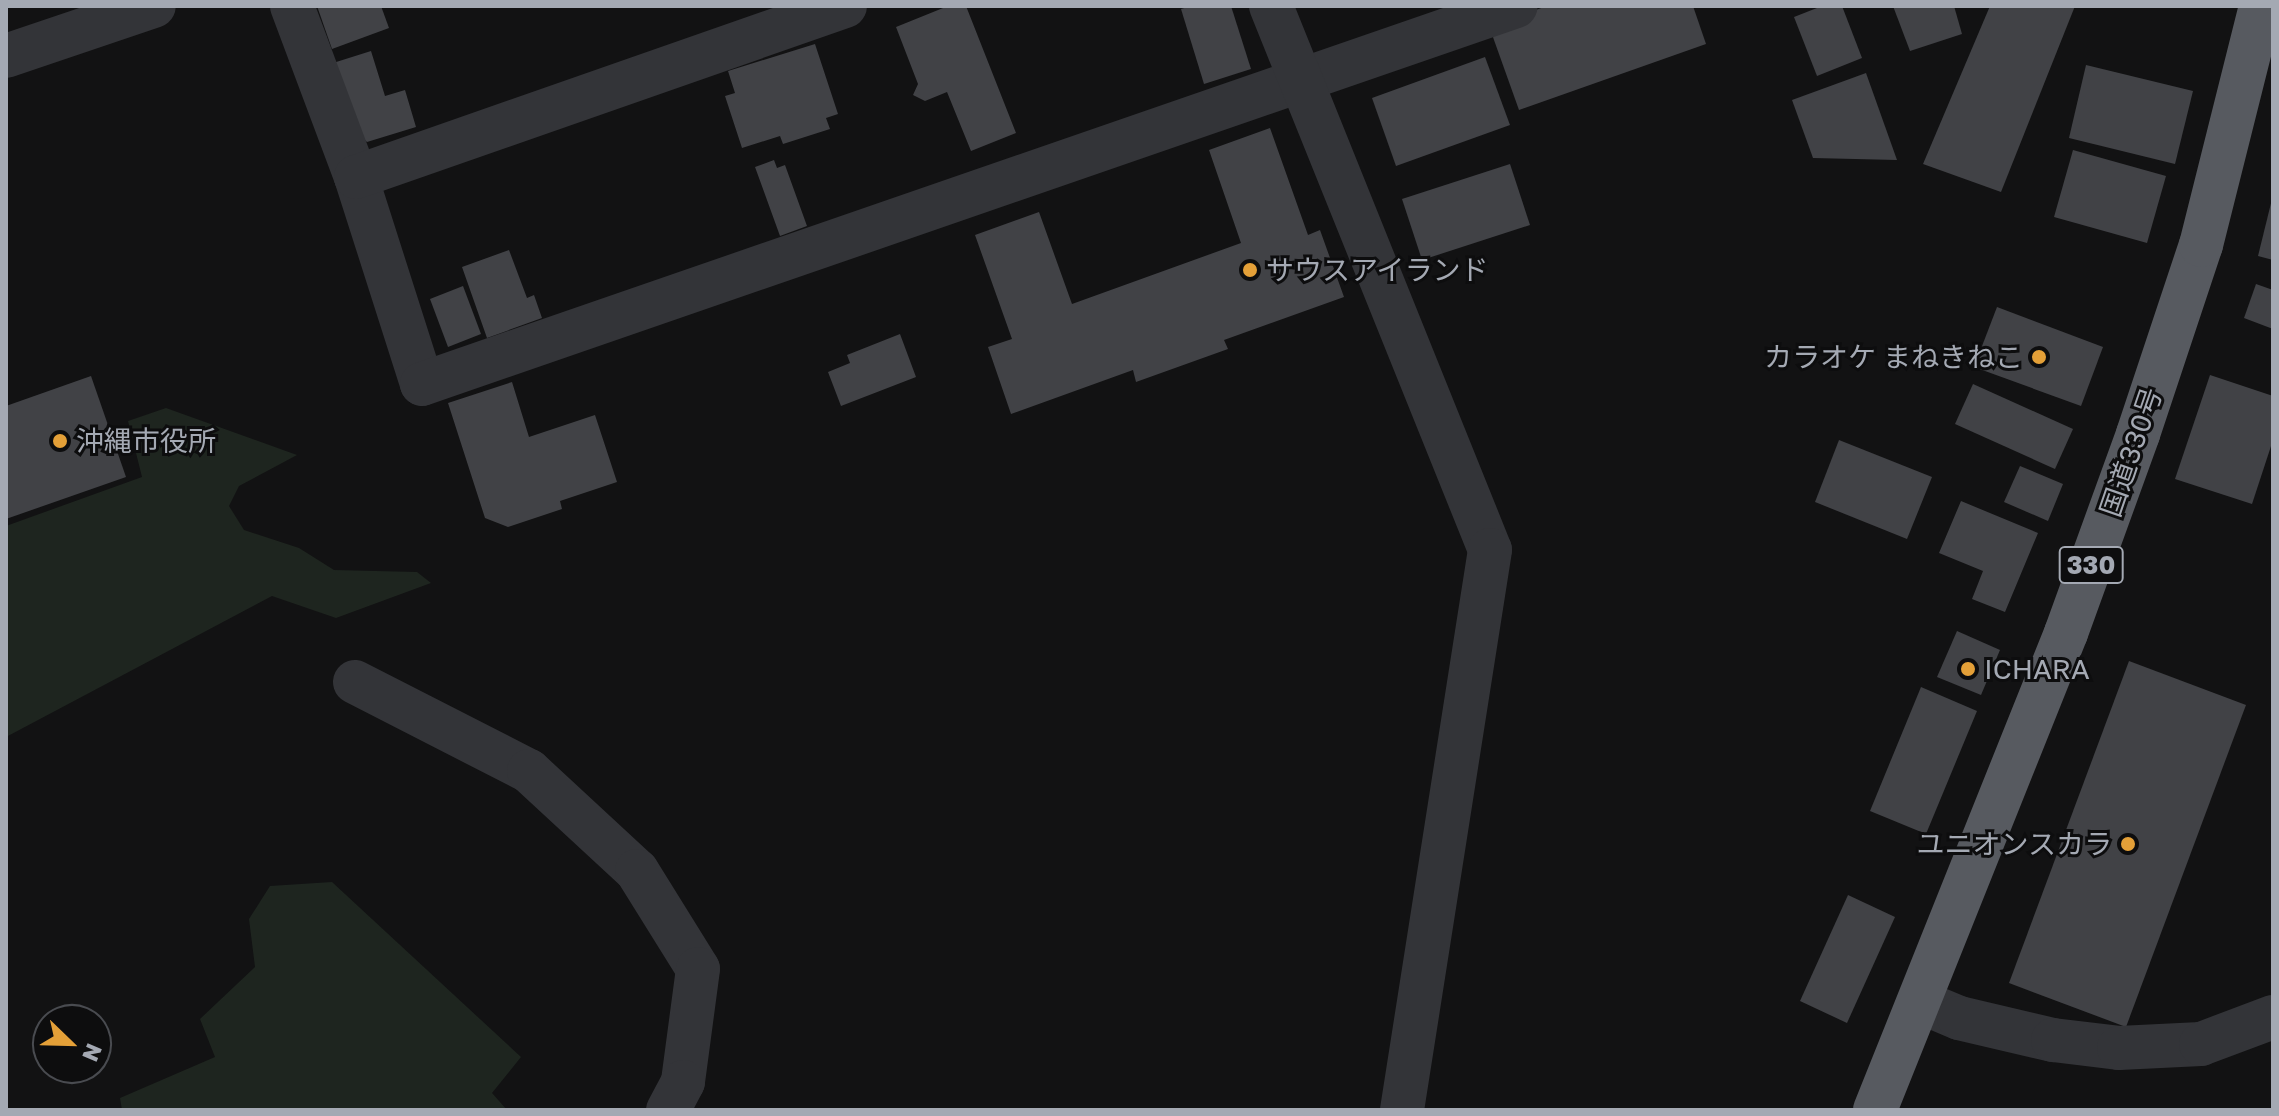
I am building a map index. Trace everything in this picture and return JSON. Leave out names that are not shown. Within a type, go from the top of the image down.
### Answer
[{"type":"highway","name":"国道330号","points":[[1875,1110],[1921,1002],[2138,434],[2201,245],[2261,6]]},
{"type":"street","points":[[6,56],[154,6]]},
{"type":"street","points":[[292,6],[356,177],[422,384],[1516,6]]},
{"type":"street","points":[[356,177],[845,6]]},
{"type":"street","points":[[1271,6],[1298,83],[1490,550],[1402,1110]]},
{"type":"street","points":[[355,682],[529,771],[637,871],[698,969],[683,1082],[668,1110]]},
{"type":"street","points":[[1921,1002],[1959,1018],[2053,1040],[2119,1048],[2201,1044],[2273,1017]]},
{"type":"shaded area","points":[[166,408],[297,455],[239,486],[229,506],[244,530],[299,548],[334,570],[417,572],[431,583],[336,618],[272,596],[6,737],[6,526],[142,477],[128,421]]},
{"type":"shaded area","points":[[332,882],[521,1057],[492,1093],[507,1110],[122,1110],[120,1098],[215,1057],[200,1019],[255,967],[249,919],[270,886]]},
{"type":"building","points":[[317,6],[381,6],[389,28],[332,49]]},
{"type":"building","points":[[948,6],[966,6],[1016,133],[971,151],[947,92],[925,101],[913,95],[918,84],[896,27]]},
{"type":"building","points":[[1231,6],[1251,69],[1204,84],[1181,9]]},
{"type":"building","points":[[1547,6],[1693,6],[1706,44],[1519,110],[1489,26]]},
{"type":"building","points":[[1822,6],[1842,6],[1862,58],[1817,76],[1794,17]]},
{"type":"building","points":[[1893,6],[1954,6],[1962,34],[1910,51]]},
{"type":"building","points":[[1990,6],[2075,6],[2001,192],[1923,164]]},
{"type":"building","points":[[815,44],[838,114],[826,118],[830,129],[783,144],[780,136],[742,148],[725,96],[735,93],[728,71]]},
{"type":"building","points":[[371,51],[385,96],[405,90],[416,127],[367,142],[355,131],[333,63]]},
{"type":"building","points":[[1485,57],[1510,125],[1396,166],[1372,98]]},
{"type":"building","points":[[2086,65],[2193,91],[2175,164],[2069,138]]},
{"type":"building","points":[[1866,73],[1897,160],[1813,158],[1792,100]]},
{"type":"building","name":"サウスアイランド","points":[[1270,128],[1308,235],[1320,230],[1344,297],[1224,340],[1228,349],[1136,382],[1133,370],[1011,414],[988,347],[1012,339],[975,235],[1039,212],[1072,304],[1241,243],[1209,150]]},
{"type":"building","points":[[2073,150],[2166,176],[2147,243],[2054,217]]},
{"type":"building","points":[[774,160],[777,168],[785,165],[807,226],[780,236],[755,167]]},
{"type":"building","points":[[1510,164],[1530,225],[1422,260],[1402,199]]},
{"type":"building","points":[[2273,195],[2273,260],[2258,256]]},
{"type":"building","points":[[509,250],[527,298],[534,295],[542,318],[487,338],[462,267]]},
{"type":"building","points":[[2256,284],[2273,290],[2273,329],[2244,318]]},
{"type":"building","points":[[463,286],[481,334],[448,347],[430,299]]},
{"type":"building","name":"カラオケ まねきねこ","points":[[1997,307],[2103,347],[2081,406],[1974,367]]},
{"type":"building","points":[[900,334],[916,377],[841,406],[828,372],[850,363],[847,355]]},
{"type":"building","points":[[2210,375],[2273,396],[2273,440],[2252,504],[2175,479]]},
{"type":"building","name":"沖縄市役所","points":[[91,376],[126,477],[6,519],[6,406]]},
{"type":"building","points":[[512,382],[529,437],[595,415],[617,482],[560,501],[562,509],[508,527],[485,518],[448,403]]},
{"type":"building","points":[[1973,384],[2073,429],[2055,469],[1955,424]]},
{"type":"building","points":[[1839,440],[1932,477],[1907,539],[1815,502]]},
{"type":"building","points":[[2020,466],[2063,484],[2048,521],[2004,502]]},
{"type":"building","points":[[1961,501],[2038,533],[2005,612],[1972,599],[1983,571],[1939,553]]},
{"type":"building","points":[[1957,631],[2000,650],[1981,695],[1937,677]]},
{"type":"building","name":"ユニオンスカラ","points":[[2129,661],[2246,705],[2126,1027],[2009,983]]},
{"type":"building","points":[[1921,687],[1977,711],[1926,834],[1870,811]]},
{"type":"building","points":[[1848,895],[1895,917],[1847,1023],[1800,1001]]},
{"type":"place","name":"サウスアイランド","points":[[1250,270]]},
{"type":"place","name":"カラオケ まねきねこ","points":[[2039,357]]},
{"type":"place","name":"沖縄市役所","points":[[60,441]]},
{"type":"place","name":"ICHARA","points":[[1968,669]]},
{"type":"place","name":"ユニオンスカラ","points":[[2128,844]]}]
